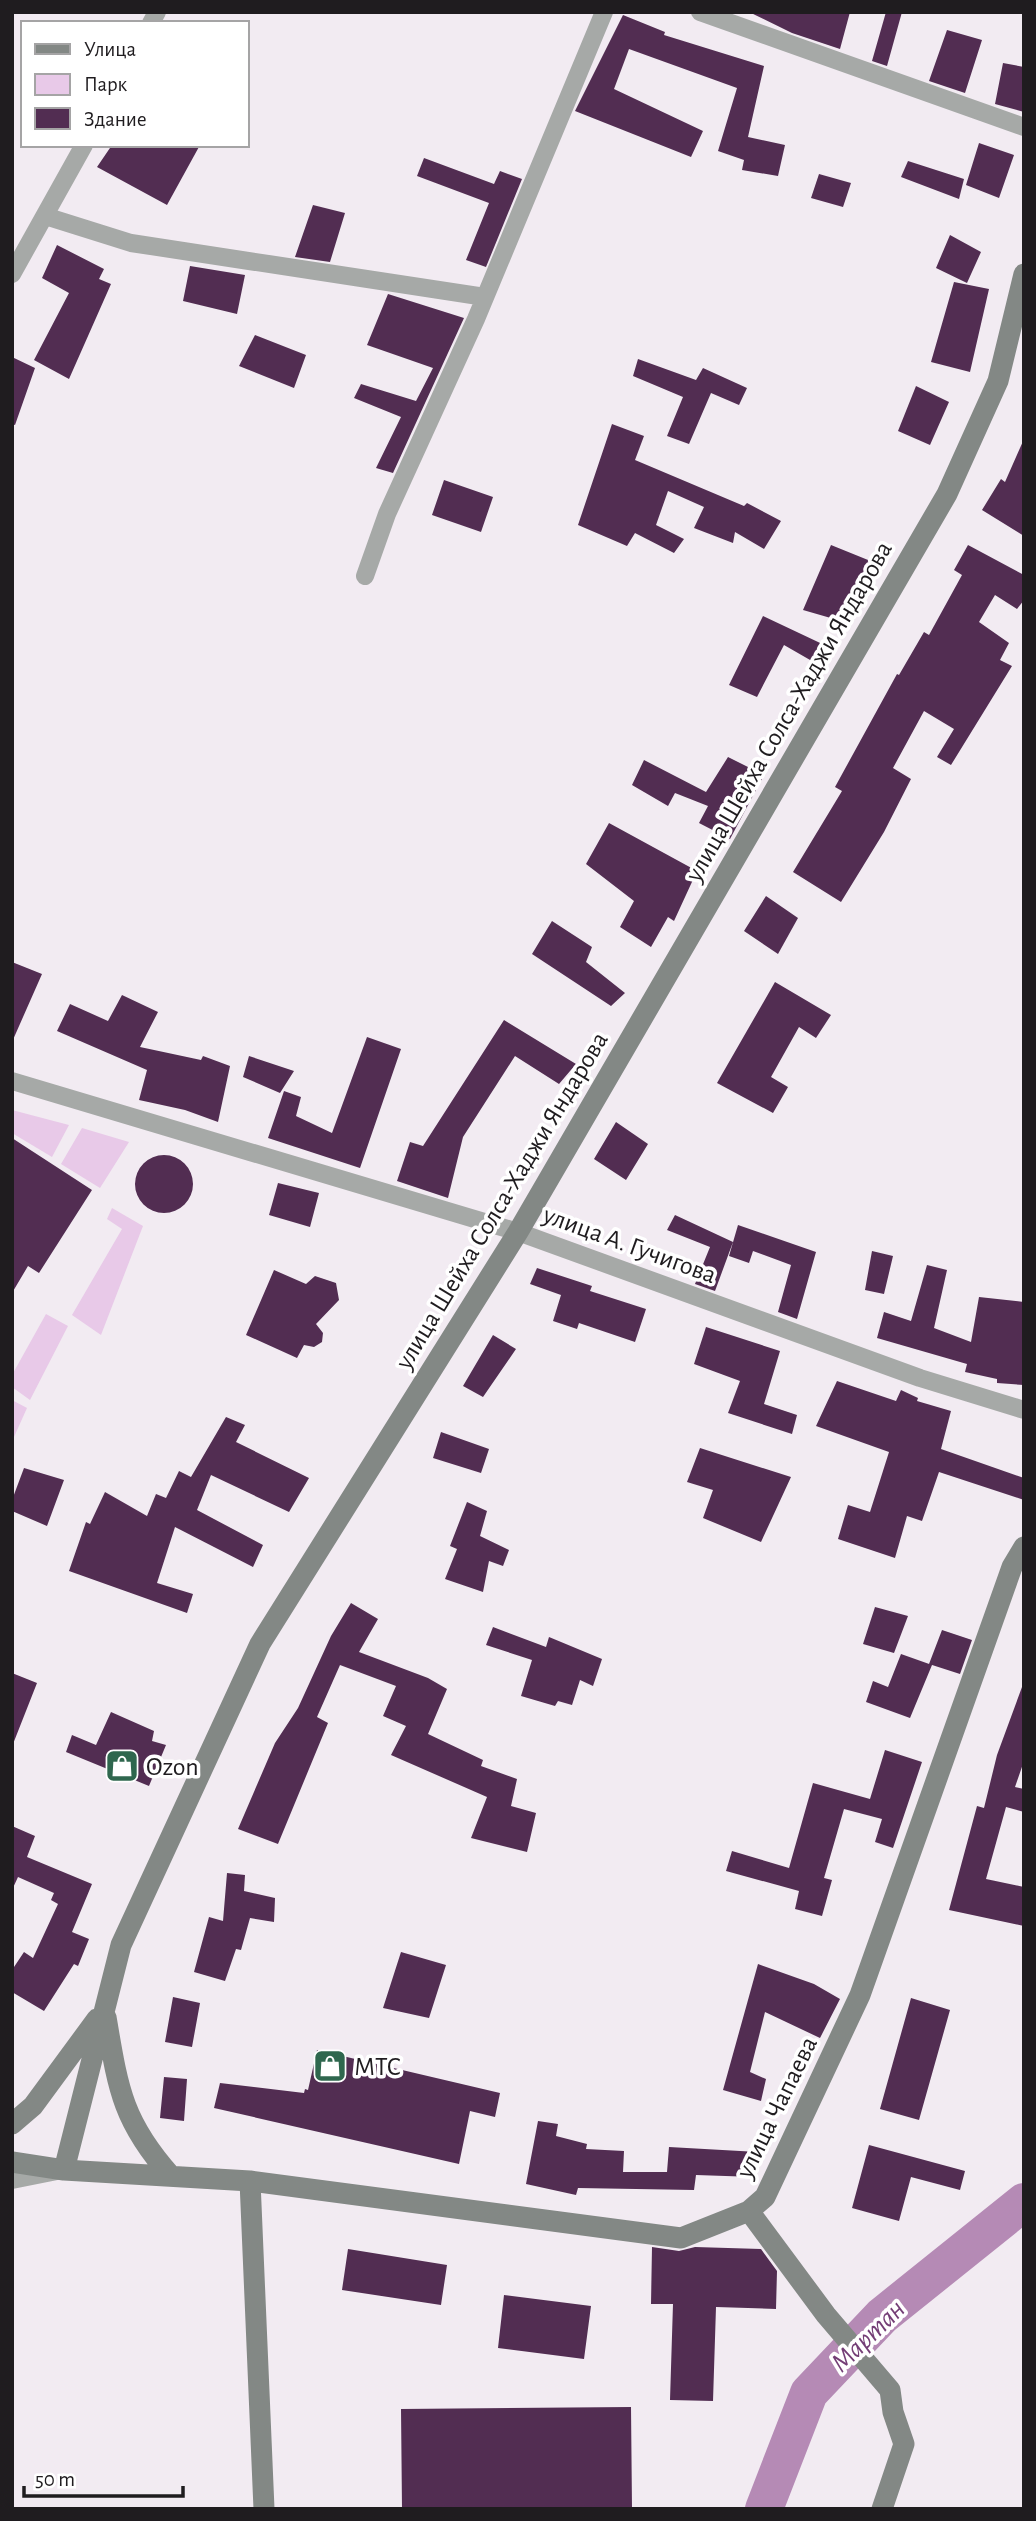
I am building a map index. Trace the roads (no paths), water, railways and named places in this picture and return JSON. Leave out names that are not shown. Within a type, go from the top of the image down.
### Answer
[{"type":"main road","name":"улица Шейха Солса-Хаджи Яндарова","points":[[64,2170],[121,1945],[260,1644],[518,1232],[947,494],[998,381],[1024,274]]},
{"type":"main road","name":"улица Чапаева","points":[[12,2162],[64,2170],[250,2181],[681,2238],[749,2211],[765,2197],[860,1995],[1012,1567],[1024,1548]]},
{"type":"main road","points":[[12,2124],[33,2106],[104,2009]]},
{"type":"main road","points":[[104,2009],[121,2094],[132,2126],[171,2176]]},
{"type":"main road","points":[[250,2181],[264,2509]]},
{"type":"main road","points":[[749,2211],[826,2315],[890,2390],[893,2412],[904,2444],[882,2509]]},
{"type":"street","points":[[365,576],[387,514],[485,297],[604,12]]},
{"type":"street","points":[[699,12],[1024,127]]},
{"type":"street","points":[[12,274],[83,147]]},
{"type":"street","points":[[45,216],[131,243],[485,297]]},
{"type":"street","name":"улица А. Гучигова","points":[[12,1080],[518,1232],[920,1378],[1024,1410]]},
{"type":"street","points":[[12,2180],[64,2170]]},
{"type":"waterway","name":"Мартан","points":[[764,2509],[809,2393],[882,2316],[1024,2202]]},
{"type":"place","name":"Ozon","points":[[122,1766]]},
{"type":"place","name":"МТС","points":[[330,2066]]}]
